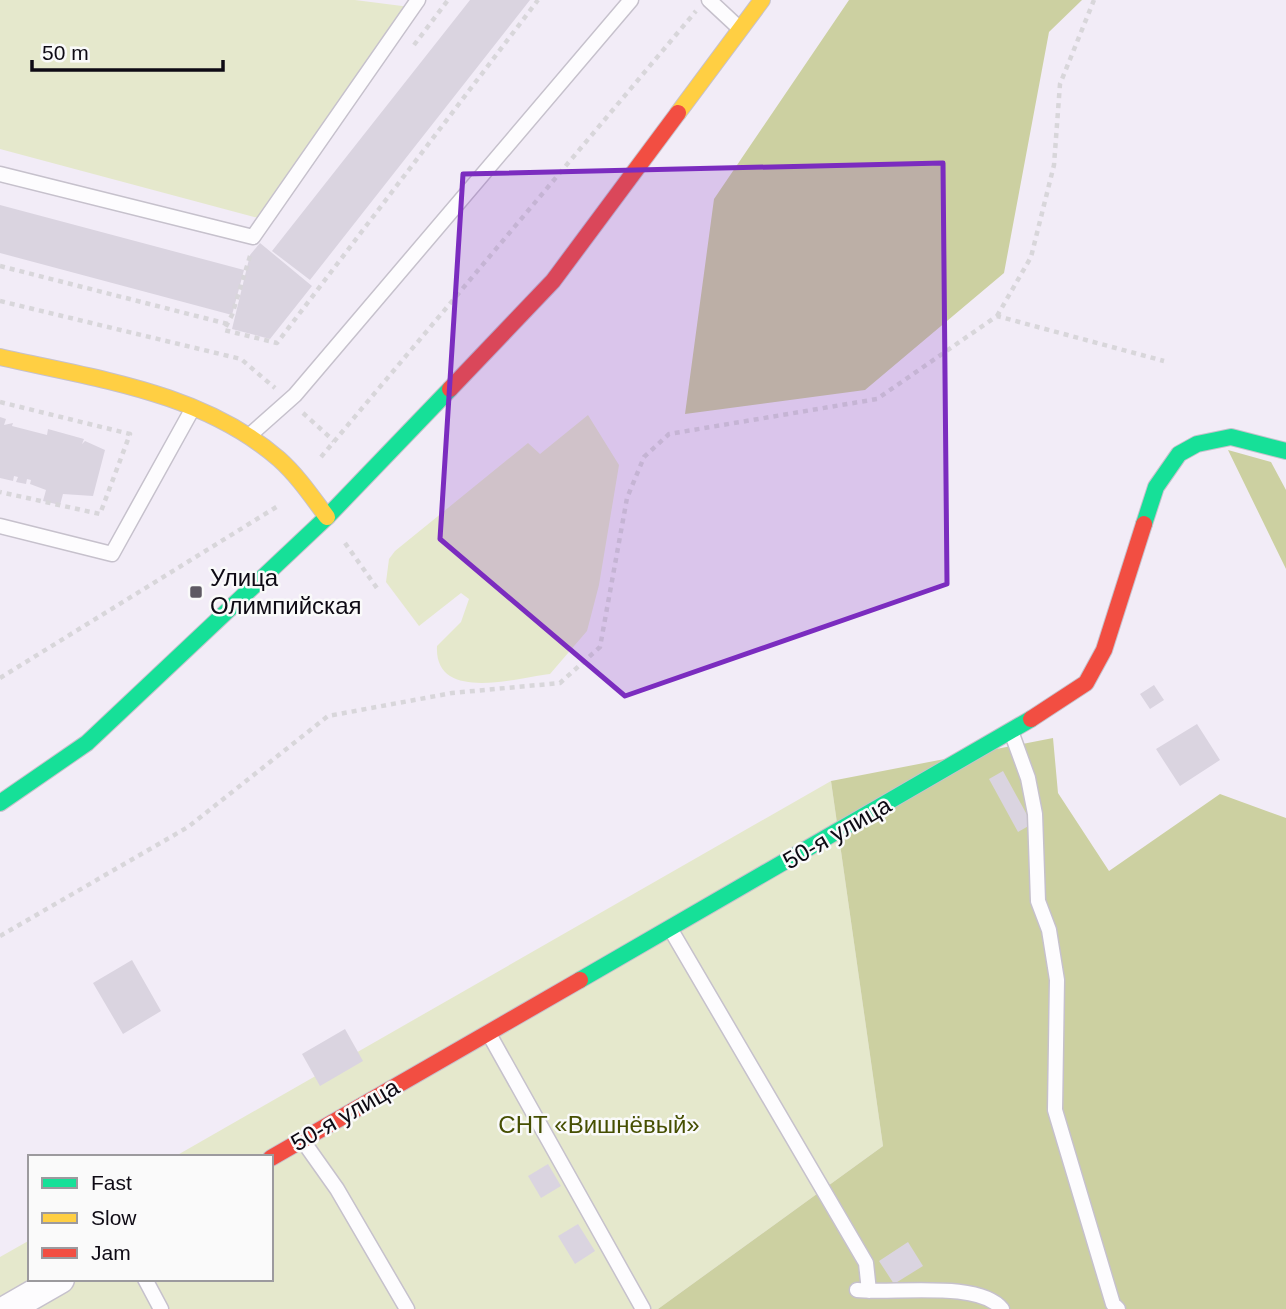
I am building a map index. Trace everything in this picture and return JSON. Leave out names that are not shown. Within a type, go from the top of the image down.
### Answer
[{"type":"street","points":[[0,803],[87,743],[327,517],[553,281],[742,31],[762,0]]},
{"type":"street","points":[[0,357],[195,405],[249,436],[280,459],[327,517]]},
{"type":"street","name":"50-я улица","points":[[273,1157],[1011,733],[1086,683],[1104,650],[1156,487],[1179,454],[1197,443],[1231,437],[1286,451]]},
{"type":"street","points":[[8,1309],[57,1281]]},
{"type":"lane","points":[[0,174],[253,237],[418,0]]},
{"type":"lane","points":[[249,436],[289,400],[631,0]]},
{"type":"lane","points":[[709,0],[742,31]]},
{"type":"lane","points":[[0,526],[112,554],[195,405]]},
{"type":"lane","points":[[1011,733],[1028,778],[1035,814],[1038,901],[1049,930],[1056,981],[1055,1110],[1113,1307]]},
{"type":"lane","points":[[670,928],[866,1263],[863,1291],[969,1292],[997,1304],[1002,1309]]},
{"type":"lane","points":[[489,1033],[643,1309]]},
{"type":"lane","points":[[302,1140],[337,1189],[407,1309]]},
{"type":"lane","points":[[146,1281],[161,1309]]},
{"type":"path","points":[[237,252],[250,255],[224,330],[277,343],[538,0]]},
{"type":"path","points":[[0,936],[188,827],[328,716],[452,693],[560,683],[600,647],[627,498],[644,457],[669,434],[877,399],[998,316],[1031,257],[1054,165],[1060,84],[1094,0]]},
{"type":"path","points":[[0,678],[281,504],[697,10]]},
{"type":"path","points":[[0,266],[228,324]]},
{"type":"path","points":[[0,301],[241,359],[334,441]]},
{"type":"path","points":[[998,316],[1164,361]]},
{"type":"path","points":[[0,402],[130,434],[100,514],[0,492]]},
{"type":"path","points":[[327,517],[379,591]]},
{"type":"highlighted area","points":[[943,163],[947,584],[625,696],[440,539],[463,174]]},
{"type":"green space","points":[[0,0],[355,0],[410,7],[262,219],[0,149]]},
{"type":"green space","points":[[849,0],[1082,0],[1049,32],[1004,273],[865,390],[685,414],[714,199]]},
{"type":"green space","points":[[588,415],[619,465],[599,585],[587,631],[550,674],[480,683],[462,681],[449,675],[440,664],[437,646],[461,622],[469,599],[461,593],[419,626],[386,582],[389,559],[395,551],[528,443],[540,454]]},
{"type":"green space","points":[[1228,450],[1271,462],[1286,490],[1286,569]]},
{"type":"green space","points":[[1053,738],[1058,793],[1109,871],[1220,794],[1286,818],[1286,1309],[658,1309],[883,1146],[831,781]]},
{"type":"green space","name":"СНТ «Вишнёвый»","points":[[831,781],[883,1146],[658,1309],[0,1309],[0,1257],[28,1241],[28,1281],[273,1281],[273,1155],[177,1155]]},
{"type":"building","points":[[470,0],[530,0],[310,280],[272,251]]},
{"type":"building","points":[[0,205],[244,270],[232,315],[0,253]]},
{"type":"building","points":[[260,243],[312,286],[270,339],[232,329],[250,255]]},
{"type":"building","points":[[0,417],[6,419],[4,425],[13,423],[12,426],[47,435],[48,429],[84,439],[82,444],[85,441],[105,450],[93,496],[63,494],[60,505],[43,501],[46,490],[30,484],[31,480],[27,479],[26,484],[16,482],[18,477],[14,476],[13,481],[0,478]]},
{"type":"building","points":[[1154,685],[1164,700],[1150,709],[1140,694]]},
{"type":"building","points":[[1197,724],[1220,760],[1180,786],[1156,749]]},
{"type":"building","points":[[1003,771],[1032,824],[1018,832],[989,779]]},
{"type":"building","points":[[132,960],[161,1011],[123,1034],[93,983]]},
{"type":"building","points":[[345,1029],[363,1061],[320,1086],[302,1054]]},
{"type":"building","points":[[548,1164],[561,1186],[541,1198],[528,1176]]},
{"type":"building","points":[[578,1224],[595,1251],[575,1264],[558,1236]]},
{"type":"building","points":[[908,1242],[923,1266],[894,1284],[879,1261]]},
{"type":"traffic: fast","points":[[0,803],[87,743],[327,517],[450,389]]},
{"type":"traffic: fast","points":[[1144,524],[1156,487],[1179,454],[1197,444],[1231,437],[1286,451]]},
{"type":"traffic: fast","points":[[580,980],[1031,719]]},
{"type":"traffic: slow","points":[[678,113],[762,0]]},
{"type":"traffic: slow","points":[[0,357],[147,391],[216,418],[249,436],[279,459],[327,517]]},
{"type":"traffic: jam","points":[[450,389],[553,281],[678,113]]},
{"type":"traffic: jam","points":[[1031,719],[1086,683],[1104,650],[1144,524]]},
{"type":"traffic: jam","points":[[273,1157],[580,980]]},
{"type":"place","name":"Улица Олимпийская","points":[[196,592]]}]
